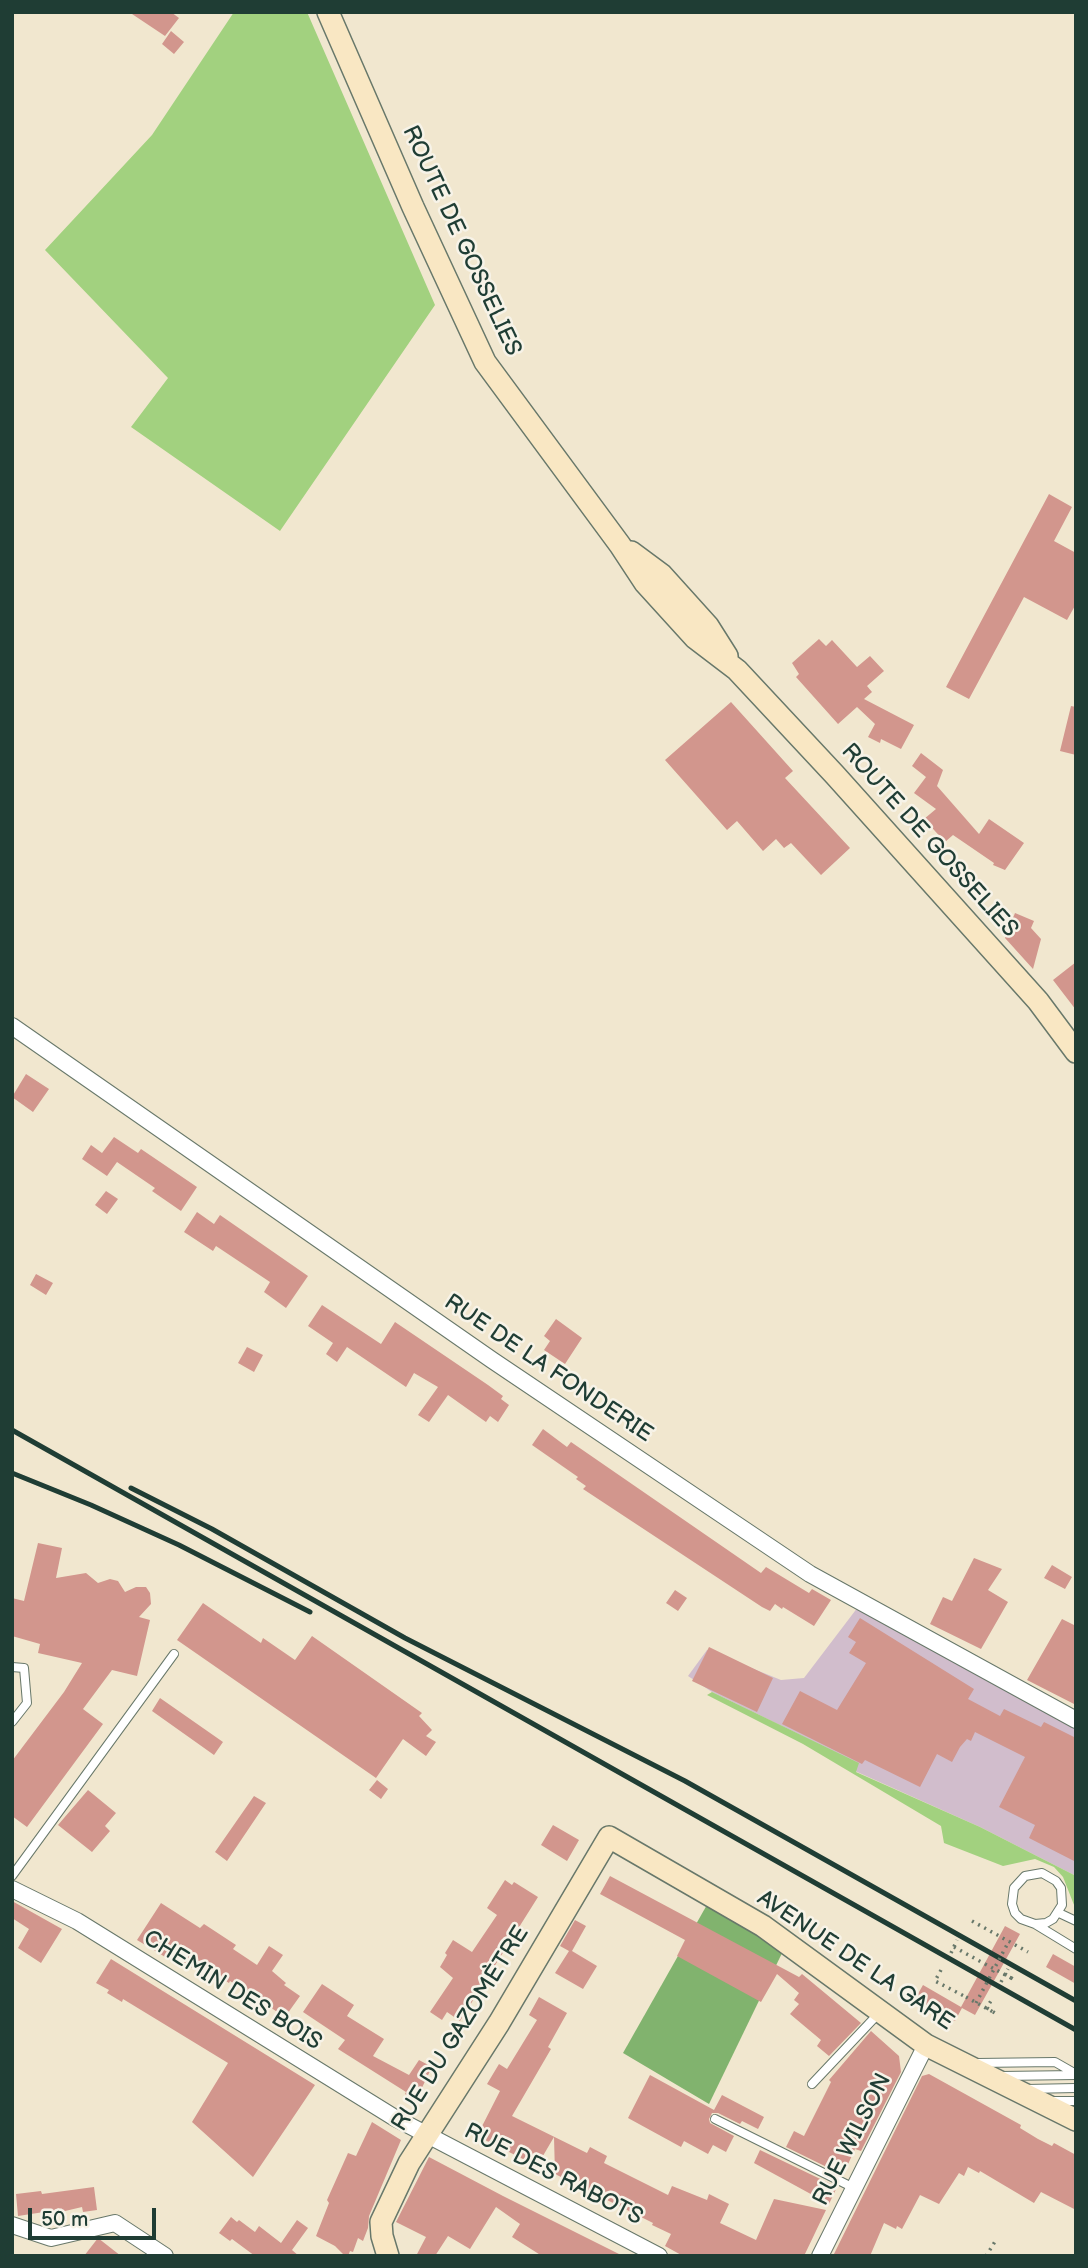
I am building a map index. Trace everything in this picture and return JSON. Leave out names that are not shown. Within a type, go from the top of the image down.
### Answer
[{"type":"main road","name":"ROUTE DE GOSSELIES","points":[[328,12],[413,207],[485,362],[645,583],[695,638],[737,670],[835,775],[1029,991],[1076,1052]]},
{"type":"main road","name":"AVENUE DE LA GARE","points":[[609,1837],[763,1926],[926,2045],[1038,2101],[1073,2112]]},
{"type":"main road","name":"RUE DU GAZOMÈTRE","points":[[388,2256],[381,2222],[409,2163],[499,2023],[609,1837]]},
{"type":"street","name":"RUE DE LA FONDERIE","points":[[12,1026],[492,1360],[810,1574],[1076,1720]]},
{"type":"street","name":"CHEMIN DES BOIS","points":[[12,1889],[76,1921],[426,2135]]},
{"type":"street","name":"RUE WILSON","points":[[820,2256],[926,2045]]},
{"type":"street","name":"RUE DES RABOTS","points":[[426,2135],[659,2256]]},
{"type":"street","points":[[12,2225],[51,2238],[115,2223],[164,2256]]},
{"type":"lane","points":[[12,1875],[174,1654]]},
{"type":"lane","points":[[12,1667],[24,1668],[27,1703],[12,1722]]},
{"type":"lane","points":[[1035,1924],[1046,1923],[1059,1913],[1063,1896],[1056,1881],[1042,1873],[1025,1876],[1014,1888],[1012,1905],[1021,1919],[1035,1924],[1076,1949]]},
{"type":"lane","points":[[1059,1913],[1076,1921]]},
{"type":"lane","points":[[812,2084],[880,2012]]},
{"type":"lane","points":[[963,2064],[1055,2062],[1076,2074]]},
{"type":"lane","points":[[988,2076],[1076,2074]]},
{"type":"lane","points":[[1013,2089],[1076,2088]]},
{"type":"lane","points":[[715,2119],[854,2188]]},
{"type":"path","points":[[972,1921],[1028,1952]]},
{"type":"path","points":[[951,1953],[957,1940]]},
{"type":"path","points":[[976,2003],[1009,1941]]},
{"type":"path","points":[[954,1947],[1013,1979],[1005,1974]]},
{"type":"path","points":[[1001,1982],[1008,1969]]},
{"type":"path","points":[[941,1970],[935,1981],[995,2013],[986,2008],[992,1998]]},
{"type":"path","points":[[986,2256],[996,2240]]},
{"type":"shaded area","points":[[858,1607],[1076,1724],[1076,1876],[980,1827],[855,1771],[858,1763],[712,1692],[688,1676],[707,1650],[781,1680],[804,1678]]},
{"type":"green space","points":[[234,12],[307,12],[435,305],[280,531],[131,427],[168,378],[45,250],[152,135]]},
{"type":"green space","points":[[712,1692],[859,1763],[856,1772],[980,1827],[1076,1876],[1076,1910],[1063,1877],[1054,1867],[1035,1859],[1003,1866],[944,1843],[941,1826],[803,1744],[707,1695]]},
{"type":"green space","points":[[708,1903],[784,1949],[709,2104],[623,2053]]},
{"type":"building","points":[[129,12],[171,12],[179,18],[165,36]]},
{"type":"building","points":[[171,31],[184,42],[174,54],[162,44]]},
{"type":"building","points":[[1049,494],[1072,507],[1054,541],[1076,553],[1076,604],[1067,620],[1024,597],[969,699],[946,687]]},
{"type":"building","points":[[819,639],[826,646],[832,640],[857,667],[870,656],[884,671],[867,686],[872,692],[864,699],[914,725],[901,749],[881,739],[880,743],[868,737],[875,724],[857,707],[838,724],[796,677],[799,674],[792,663]]},
{"type":"building","points":[[731,702],[793,771],[785,778],[850,848],[821,875],[791,843],[784,848],[776,839],[763,851],[737,821],[727,830],[665,760]]},
{"type":"building","points":[[1071,706],[1076,707],[1076,755],[1060,751]]},
{"type":"building","points":[[921,753],[943,770],[937,786],[979,834],[989,819],[1024,843],[1005,870],[993,865],[994,863],[953,835],[945,842],[924,819],[936,809],[914,793],[926,777],[912,766]]},
{"type":"building","points":[[1015,913],[1034,921],[1031,928],[1041,939],[1033,969],[1005,938]]},
{"type":"building","points":[[1076,962],[1076,1010],[1053,980]]},
{"type":"building","points":[[26,1074],[49,1089],[33,1112],[12,1097]]},
{"type":"building","points":[[114,1137],[138,1153],[141,1149],[197,1187],[181,1211],[152,1191],[155,1188],[117,1162],[107,1176],[82,1159],[91,1145],[102,1153]]},
{"type":"building","points":[[106,1191],[118,1199],[107,1214],[95,1205]]},
{"type":"building","points":[[197,1212],[214,1224],[220,1215],[308,1276],[286,1308],[264,1292],[270,1282],[216,1246],[213,1251],[184,1232]]},
{"type":"building","points":[[36,1274],[53,1283],[46,1295],[30,1285]]},
{"type":"building","points":[[322,1305],[381,1344],[395,1322],[488,1385],[503,1396],[501,1399],[509,1405],[498,1422],[490,1416],[486,1422],[448,1395],[429,1422],[418,1415],[438,1387],[414,1373],[406,1387],[347,1347],[337,1362],[326,1354],[333,1343],[308,1326]]},
{"type":"building","points":[[556,1319],[582,1338],[565,1364],[544,1350],[550,1341],[544,1336]]},
{"type":"building","points":[[247,1347],[263,1355],[254,1372],[238,1363]]},
{"type":"building","points":[[543,1429],[567,1447],[571,1442],[761,1573],[766,1567],[809,1593],[812,1589],[831,1600],[814,1626],[775,1604],[770,1611],[762,1607],[583,1489],[586,1486],[576,1479],[578,1477],[532,1445]]},
{"type":"building","points":[[38,1543],[62,1548],[56,1578],[86,1573],[98,1583],[110,1579],[118,1581],[125,1592],[136,1587],[146,1587],[150,1593],[151,1604],[139,1617],[150,1620],[137,1676],[112,1670],[83,1709],[103,1724],[27,1827],[12,1816],[12,1761],[64,1692],[82,1663],[38,1653],[40,1644],[12,1636],[12,1598],[24,1601]]},
{"type":"building","points":[[974,1558],[1002,1569],[988,1590],[1008,1602],[981,1649],[930,1624],[943,1597],[952,1601]]},
{"type":"building","points":[[1052,1565],[1072,1577],[1065,1589],[1044,1578]]},
{"type":"building","points":[[675,1590],[687,1598],[678,1611],[666,1603]]},
{"type":"building","points":[[203,1603],[261,1643],[263,1638],[295,1660],[312,1636],[422,1713],[419,1716],[432,1730],[426,1736],[436,1742],[426,1756],[403,1739],[376,1778],[177,1640]]},
{"type":"building","points":[[860,1618],[974,1689],[968,1699],[1000,1716],[1004,1709],[1041,1727],[1044,1722],[1076,1738],[1076,1862],[1029,1838],[1035,1825],[999,1807],[1025,1757],[975,1732],[971,1741],[967,1739],[960,1747],[952,1762],[937,1754],[920,1787],[865,1760],[862,1764],[782,1724],[800,1691],[837,1710],[866,1663],[849,1653],[856,1642],[848,1637]]},
{"type":"building","points":[[1062,1619],[1076,1626],[1076,1705],[1027,1680]]},
{"type":"building","points":[[709,1647],[773,1678],[757,1712],[692,1681]]},
{"type":"building","points":[[160,1698],[223,1742],[214,1755],[152,1711]]},
{"type":"building","points":[[377,1780],[388,1789],[381,1799],[369,1790]]},
{"type":"building","points":[[88,1790],[116,1813],[105,1826],[110,1831],[92,1852],[58,1825]]},
{"type":"building","points":[[254,1796],[266,1803],[227,1861],[215,1852]]},
{"type":"building","points":[[553,1825],[579,1840],[567,1861],[541,1845]]},
{"type":"building","points":[[610,1876],[799,1977],[802,1974],[861,2023],[829,2056],[817,2046],[821,2040],[790,2014],[799,2004],[794,2000],[799,1993],[777,1974],[761,2002],[677,1956],[685,1940],[600,1894]]},
{"type":"building","points":[[505,1880],[512,1885],[514,1882],[538,1897],[460,2021],[447,2012],[442,2020],[430,2012],[453,1978],[440,1967],[447,1955],[445,1953],[453,1940],[472,1952],[497,1915],[487,1908]]},
{"type":"building","points":[[12,1901],[62,1929],[41,1963],[18,1948],[29,1929],[12,1918]]},
{"type":"building","points":[[161,1903],[200,1928],[204,1924],[236,1945],[233,1949],[257,1965],[269,1946],[283,1955],[272,1971],[286,1983],[284,1985],[300,1996],[285,2017],[201,1965],[185,1969],[137,1940]]},
{"type":"building","points":[[575,1920],[586,1926],[572,1951],[597,1966],[583,1989],[555,1973],[569,1951],[560,1946]]},
{"type":"building","points":[[1005,1926],[1020,1934],[975,2015],[962,2008],[955,2021],[915,1999],[923,1985],[961,2007]]},
{"type":"building","points":[[1053,1954],[1076,1967],[1076,1984],[1046,1967]]},
{"type":"building","points":[[111,1959],[315,2085],[253,2177],[192,2122],[228,2063],[123,1999],[122,2002],[107,1993],[109,1990],[96,1983]]},
{"type":"building","points":[[322,1984],[354,2005],[347,2016],[384,2039],[373,2056],[409,2075],[419,2060],[432,2067],[416,2100],[338,2049],[345,2040],[303,2012]]},
{"type":"building","points":[[539,1997],[567,2013],[548,2047],[551,2049],[512,2116],[587,2153],[590,2147],[607,2156],[604,2163],[668,2195],[672,2186],[707,2200],[709,2194],[729,2204],[720,2223],[756,2240],[774,2199],[826,2210],[804,2256],[683,2256],[665,2246],[671,2234],[555,2174],[554,2137],[537,2166],[477,2136],[500,2091],[487,2084],[499,2064],[507,2069],[537,2020],[529,2015]]},
{"type":"building","points":[[871,2031],[899,2056],[901,2072],[861,2151],[855,2149],[843,2175],[786,2147],[794,2131],[804,2136],[831,2082],[829,2080]]},
{"type":"building","points":[[929,2074],[1021,2125],[1020,2128],[1038,2139],[1052,2146],[1054,2143],[1076,2155],[1076,2210],[1041,2192],[1034,2203],[980,2171],[979,2173],[968,2167],[964,2176],[959,2173],[939,2204],[920,2195],[902,2229],[884,2223],[870,2256],[833,2256],[922,2076]]},
{"type":"building","points":[[650,2075],[714,2110],[722,2095],[764,2117],[758,2129],[742,2121],[740,2124],[718,2113],[712,2113],[710,2123],[734,2136],[726,2152],[713,2145],[708,2154],[684,2141],[681,2147],[628,2118]]},
{"type":"building","points":[[372,2122],[401,2140],[369,2216],[363,2241],[358,2238],[353,2252],[350,2251],[348,2256],[345,2256],[335,2246],[316,2236],[329,2203],[327,2200],[348,2153],[356,2156]]},
{"type":"building","points":[[760,2150],[837,2187],[829,2204],[754,2163]]},
{"type":"building","points":[[429,2157],[623,2256],[542,2256],[512,2237],[520,2224],[496,2207],[470,2249],[448,2236],[435,2256],[416,2256],[426,2237],[396,2222]]},
{"type":"building","points":[[94,2187],[97,2210],[83,2212],[82,2207],[44,2216],[44,2212],[18,2216],[16,2194],[41,2191],[42,2194]]},
{"type":"building","points":[[231,2217],[255,2232],[259,2226],[281,2243],[297,2220],[308,2228],[292,2250],[299,2256],[255,2256],[219,2233]]},
{"type":"building","points":[[98,2238],[121,2256],[84,2256]]},
{"type":"railway","points":[[12,1430],[1076,2030]]},
{"type":"railway","points":[[12,1473],[179,1545],[310,1612]]},
{"type":"railway","points":[[131,1488],[212,1529],[405,1638],[685,1781],[1076,2001]]}]
